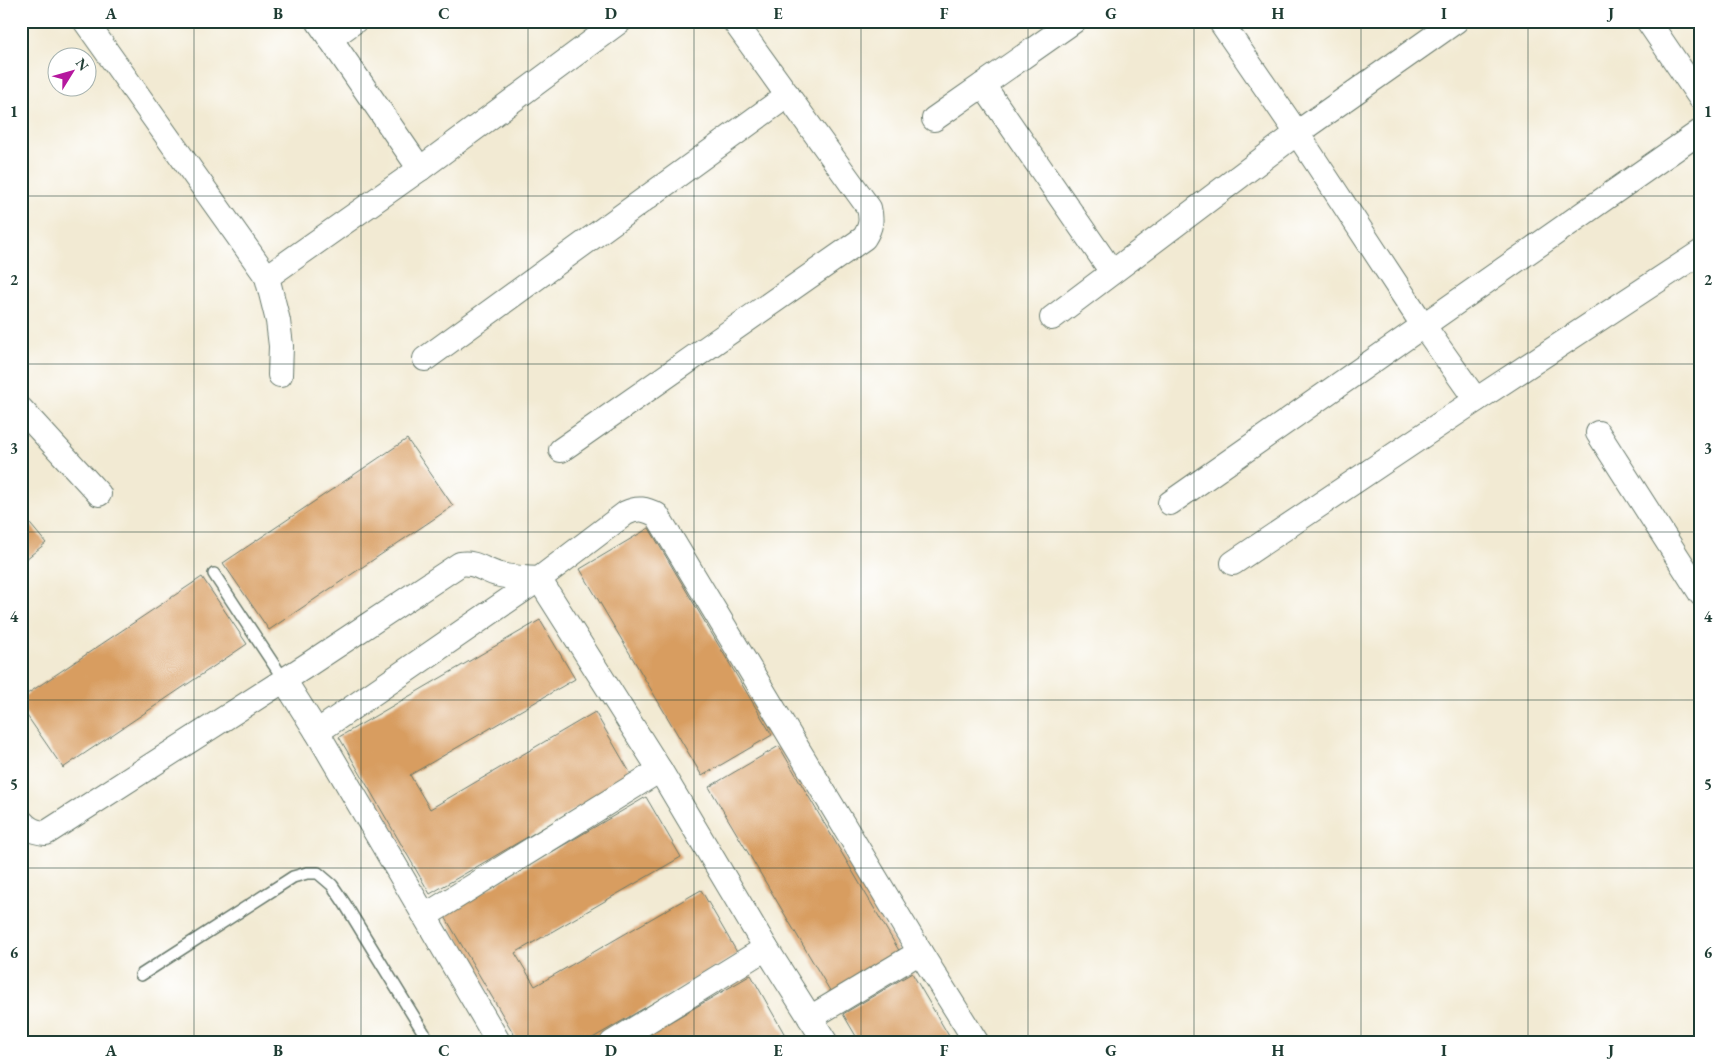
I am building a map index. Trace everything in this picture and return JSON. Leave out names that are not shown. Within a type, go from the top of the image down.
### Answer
[{"type":"street","points":[[85,21],[267,277],[278,322],[281,346],[280,375]]},
{"type":"street","points":[[354,21],[324,30],[420,169]]},
{"type":"street","points":[[267,277],[420,169],[620,21]]},
{"type":"street","points":[[561,450],[864,238],[869,231],[872,220],[869,208],[734,21]]},
{"type":"street","points":[[934,119],[1074,21]]},
{"type":"street","points":[[1220,21],[1297,133],[1423,325],[1476,400]]},
{"type":"street","points":[[1052,318],[1297,133],[1456,21]]},
{"type":"street","points":[[1648,21],[1701,99]]},
{"type":"street","points":[[983,85],[1112,272]]},
{"type":"street","points":[[425,359],[788,95]]},
{"type":"street","points":[[1170,503],[1701,131]]},
{"type":"street","points":[[1234,563],[1476,400],[1701,252]]},
{"type":"street","points":[[21,409],[99,494]]},
{"type":"street","points":[[1598,433],[1701,594]]},
{"type":"street","points":[[317,732],[539,579],[626,513],[635,508],[648,510],[657,515],[920,952],[977,1043]]},
{"type":"street","points":[[21,821],[35,832],[46,833],[460,564],[470,562],[486,571],[512,578],[539,579]]},
{"type":"street","points":[[539,579],[660,770],[766,948],[826,1043]]},
{"type":"street","points":[[284,680],[317,732],[499,1043]]},
{"type":"street","points":[[425,916],[660,770]]},
{"type":"street","points":[[612,1043],[766,948]]},
{"type":"street","points":[[810,1018],[920,952]]},
{"type":"lane","points":[[214,574],[284,680]]},
{"type":"lane","points":[[141,975],[293,877],[307,873],[318,873],[332,886],[345,904],[430,1043]]},
{"type":"building","points":[[407,439],[453,506],[269,630],[223,563]]},
{"type":"building","points":[[21,513],[46,543],[21,563]]},
{"type":"building","points":[[649,528],[772,735],[702,776],[580,569]]},
{"type":"building","points":[[202,577],[247,644],[63,768],[21,707],[21,698]]},
{"type":"building","points":[[540,620],[575,679],[410,775],[430,809],[595,712],[632,776],[430,894],[339,737]]},
{"type":"building","points":[[779,746],[901,954],[832,994],[709,787]]},
{"type":"building","points":[[646,797],[681,857],[515,953],[535,986],[701,890],[738,954],[584,1043],[519,1043],[444,915]]},
{"type":"building","points":[[912,973],[953,1043],[860,1043],[843,1014]]},
{"type":"building","points":[[751,975],[785,1035],[772,1043],[634,1043]]}]
